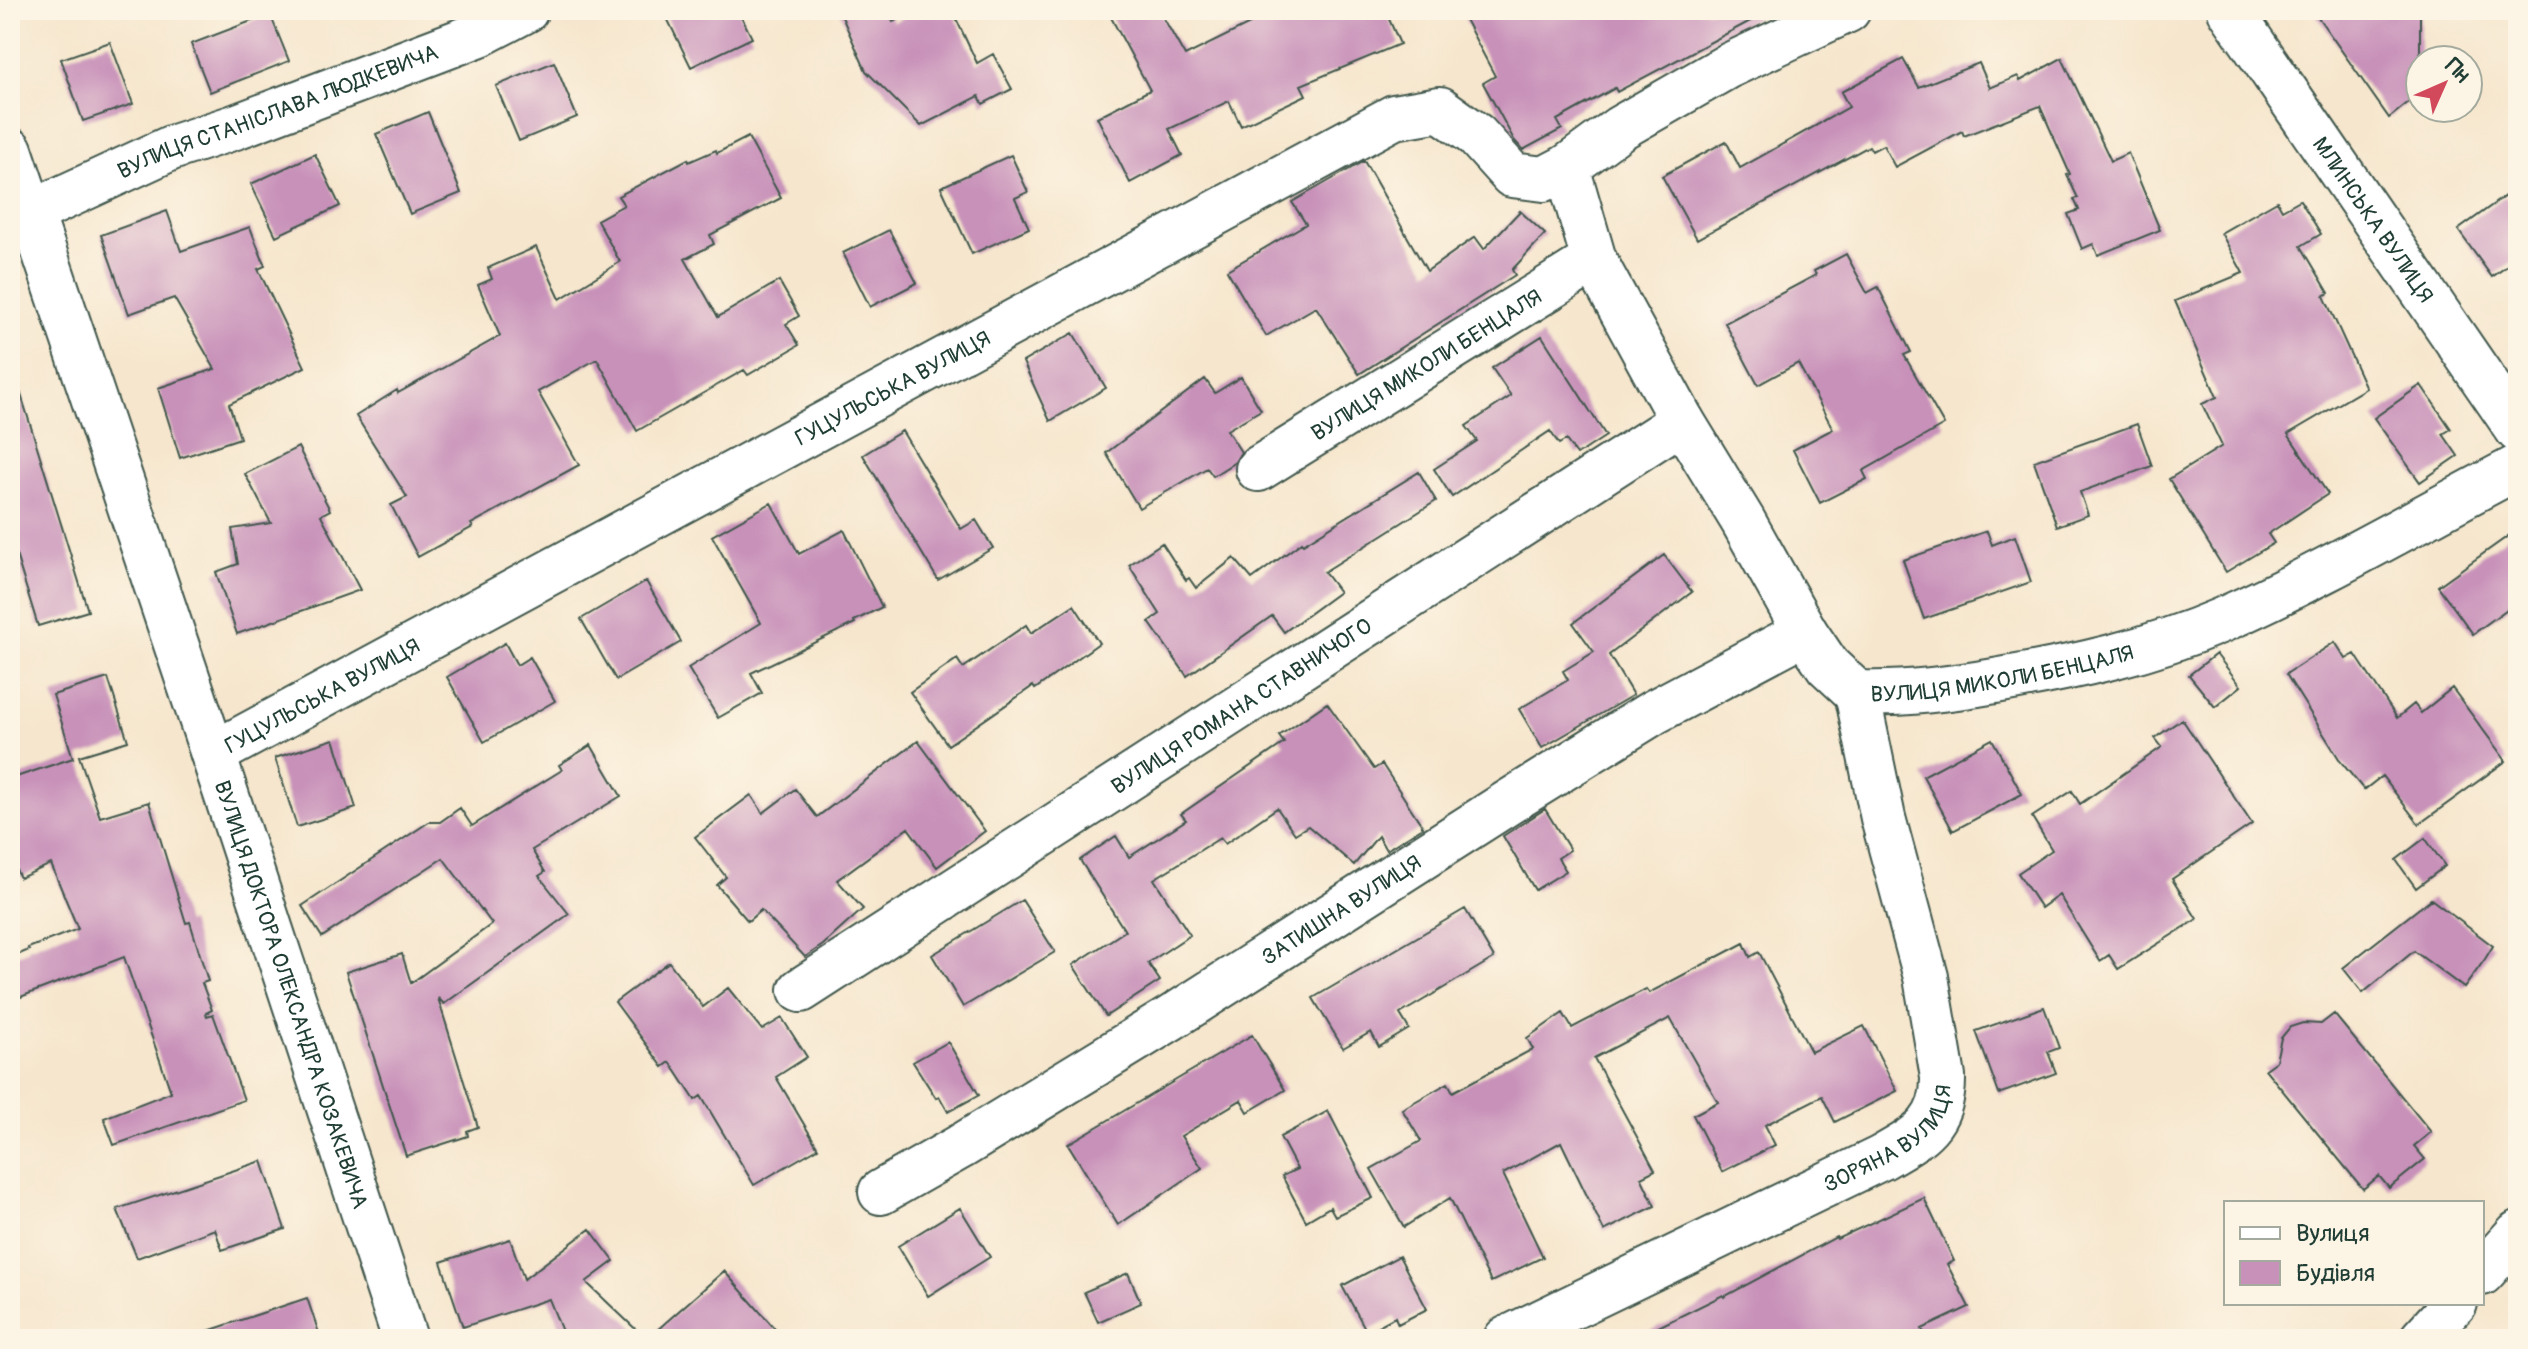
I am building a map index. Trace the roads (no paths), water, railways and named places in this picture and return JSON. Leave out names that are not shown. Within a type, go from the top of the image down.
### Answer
[{"type":"street","name":"ВУЛИЦЯ СТАНІСЛАВА ЛЮДКЕВИЧА","points":[[26,239],[171,148],[235,127],[480,34],[526,10]]},
{"type":"street","points":[[1567,167],[1620,128],[1728,66],[1848,10]]},
{"type":"street","name":"МЛИНСЬКА ВУЛИЦЯ","points":[[2230,10],[2518,430]]},
{"type":"street","name":"ГУЦУЛЬСЬКА ВУЛИЦЯ","points":[[213,754],[1394,117],[1440,109],[1476,135],[1512,175],[1544,179],[1567,167]]},
{"type":"street","name":"ВУЛИЦЯ ДОКТОРА ОЛЕКСАНДРА КОЗАКЕВИЧА","points":[[10,150],[26,239],[213,754],[405,1339]]},
{"type":"street","name":"ВУЛИЦЯ МИКОЛИ БЕНЦАЛЯ","points":[[1567,167],[1594,260],[1682,421],[1805,632],[1828,666],[1857,693],[1895,695],[2040,674],[2137,650],[2234,614],[2518,467]]},
{"type":"street","name":"ВУЛИЦЯ МИКОЛИ БЕНЦАЛЯ","points":[[1258,469],[1594,260]]},
{"type":"street","name":"ВУЛИЦЯ РОМАНА СТАВНИЧОГО","points":[[801,990],[1682,421]]},
{"type":"street","name":"ЗАТИШНА ВУЛИЦЯ","points":[[881,1192],[1158,1026],[1654,712],[1805,632]]},
{"type":"street","name":"ЗОРЯНА ВУЛИЦЯ","points":[[1506,1339],[1881,1158],[1923,1132],[1938,1112],[1943,1077],[1926,977],[1883,818],[1857,693]]},
{"type":"street","points":[[2484,1271],[2518,1233]]}]
